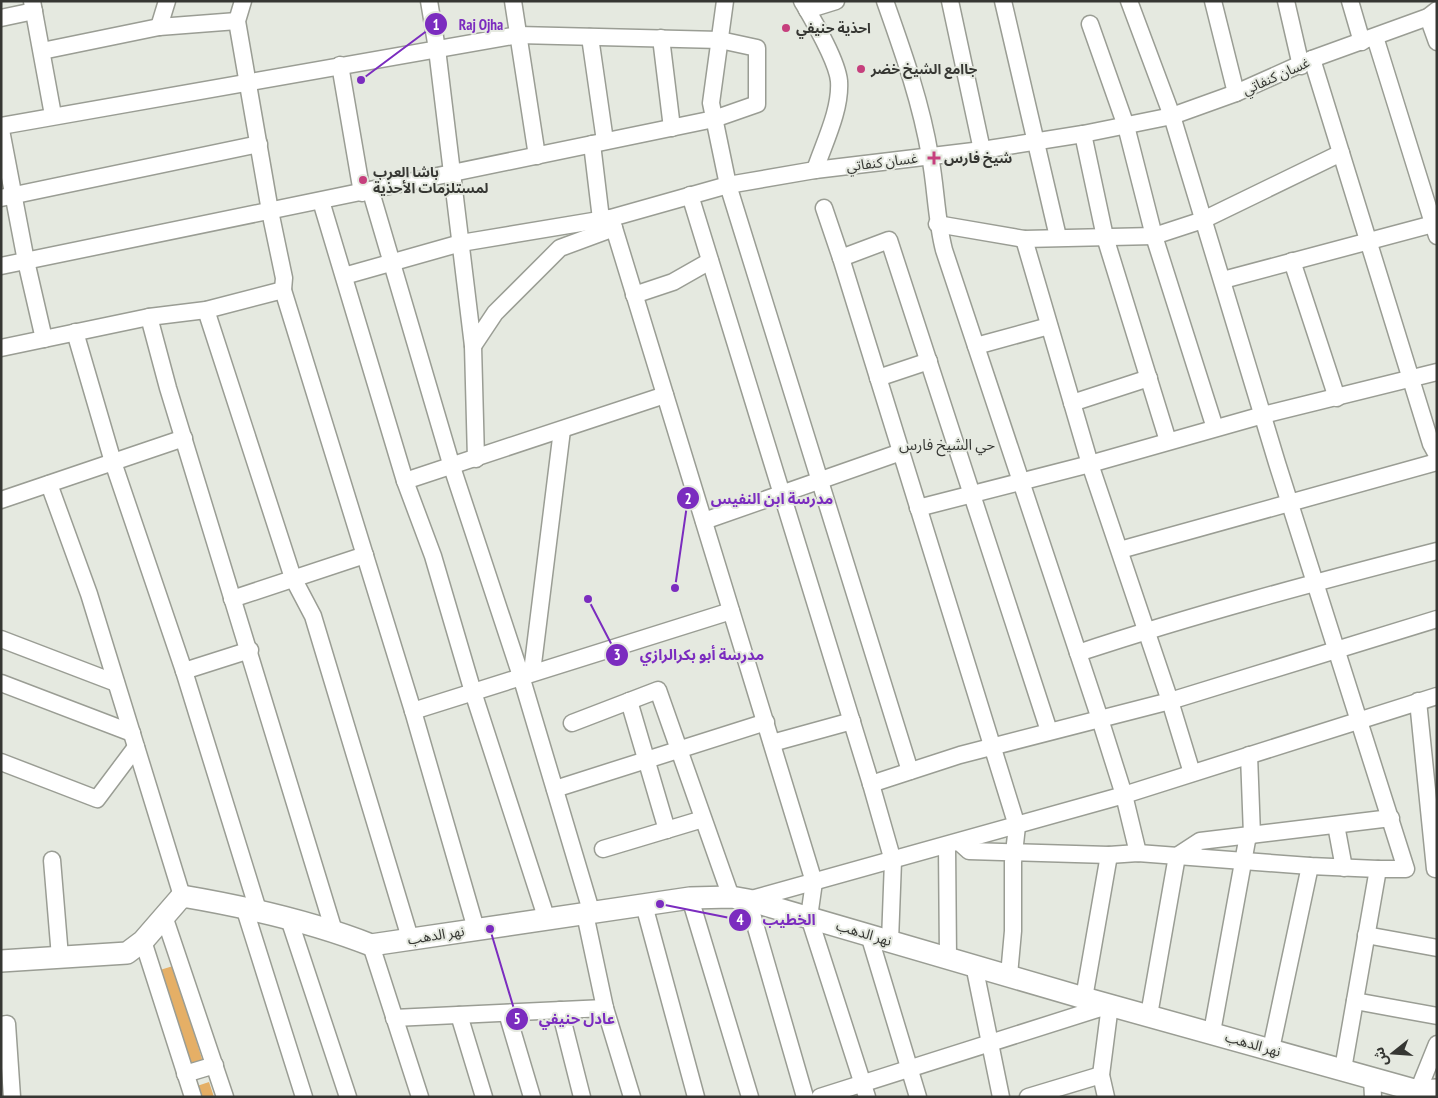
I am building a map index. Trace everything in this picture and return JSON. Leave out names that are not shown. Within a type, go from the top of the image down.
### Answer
[{"type":"main road","points":[[1,961],[127,953],[143,941],[182,896],[251,909],[334,931],[371,945]]},
{"type":"main road","name":"نهر الدهب","points":[[371,945],[690,898],[739,899],[809,917],[1084,998],[1212,1032],[1343,1070],[1373,1087],[1426,1092]]},
{"type":"street","points":[[159,28],[167,1]]},
{"type":"street","points":[[243,1],[238,21],[270,211],[284,278],[283,290],[413,711],[476,929]]},
{"type":"street","points":[[429,1],[437,49],[473,346],[476,459]]},
{"type":"street","points":[[514,1],[537,156]]},
{"type":"street","points":[[725,1],[711,103],[728,185],[910,771]]},
{"type":"street","points":[[815,170],[837,105],[839,80],[824,40],[804,6],[836,1]]},
{"type":"street","points":[[885,1],[911,72],[930,156],[938,224],[976,346],[1100,719],[1124,795],[1138,852]]},
{"type":"street","points":[[950,1],[982,150]]},
{"type":"street","points":[[1003,1],[1034,142],[1058,237]]},
{"type":"street","points":[[1129,1],[1172,116],[1289,502],[1406,869]]},
{"type":"street","points":[[1213,1],[1236,93]]},
{"type":"street","points":[[1286,1],[1341,152],[1413,379],[1431,444],[1437,455]]},
{"type":"street","points":[[1223,280],[1368,240],[1435,228],[1369,40],[1350,1]]},
{"type":"street","points":[[1,18],[33,6],[53,115]]},
{"type":"street","points":[[1432,13],[1437,42]]},
{"type":"street","name":"غسان كنفاتي","points":[[344,276],[461,243],[609,222],[728,185],[815,170],[1034,142],[1172,116],[1236,93],[1432,13]]},
{"type":"street","points":[[42,51],[159,28],[238,21]]},
{"type":"street","points":[[1090,24],[1126,126],[1154,236],[1215,428]]},
{"type":"street","points":[[1,126],[53,115],[518,34],[720,40],[757,48],[757,104],[714,119],[1,266]]},
{"type":"street","points":[[590,37],[599,143],[609,222],[634,295],[814,882],[809,917],[865,1090]]},
{"type":"street","points":[[661,38],[672,128]]},
{"type":"street","points":[[340,66],[367,192],[452,467],[527,674],[554,789],[588,914],[605,1008],[632,1097]]},
{"type":"street","points":[[1,130],[8,197],[26,261],[44,339]]},
{"type":"street","points":[[1083,134],[1105,237],[1168,440]]},
{"type":"street","points":[[8,197],[259,144]]},
{"type":"street","points":[[938,224],[1024,239],[1154,236],[1203,220],[1341,152]]},
{"type":"street","points":[[690,196],[852,721],[892,861],[890,941]]},
{"type":"street","points":[[321,201],[405,481],[433,556],[473,692],[547,920]]},
{"type":"street","points":[[824,208],[1017,826],[1009,975]]},
{"type":"street","points":[[473,346],[495,313],[560,248],[609,222]]},
{"type":"street","points":[[1024,239],[1090,464],[1170,701],[1192,773]]},
{"type":"street","points":[[841,258],[890,240],[1049,731]]},
{"type":"street","points":[[634,295],[674,282],[710,261]]},
{"type":"street","points":[[1292,261],[1337,398]]},
{"type":"street","points":[[1,348],[149,317],[206,310],[283,290]]},
{"type":"street","points":[[206,310],[293,578],[313,616],[410,938]]},
{"type":"street","points":[[149,317],[232,599],[250,650],[334,931]]},
{"type":"street","points":[[976,346],[1049,326]]},
{"type":"street","points":[[75,332],[113,462],[184,671],[304,1097]]},
{"type":"street","points":[[878,378],[929,361]]},
{"type":"street","points":[[918,508],[1021,480],[1090,464],[1168,440],[1263,415],[1437,372]]},
{"type":"street","points":[[1072,403],[1149,378]]},
{"type":"street","points":[[405,481],[665,395]]},
{"type":"street","points":[[527,674],[562,430]]},
{"type":"street","points":[[1,500],[184,438]]},
{"type":"street","points":[[704,521],[901,452]]},
{"type":"street","points":[[1120,550],[1437,462]]},
{"type":"street","points":[[49,484],[89,594],[182,896]]},
{"type":"street","points":[[1078,653],[1145,631],[1314,582],[1437,551]]},
{"type":"street","points":[[232,599],[365,556]]},
{"type":"street","points":[[413,711],[731,611]]},
{"type":"street","points":[[871,784],[992,746],[1170,701],[1437,619]]},
{"type":"street","points":[[1,639],[116,683]]},
{"type":"street","points":[[184,671],[250,650]]},
{"type":"street","points":[[1,683],[134,740]]},
{"type":"street","points":[[572,722],[658,690],[703,819],[739,899],[805,1097]]},
{"type":"street","points":[[739,899],[814,882],[892,861],[1124,795],[1437,696]]},
{"type":"street","points":[[629,701],[667,830]]},
{"type":"street","points":[[953,844],[969,851],[1109,856],[1138,852],[1310,866],[1436,870],[1418,701]]},
{"type":"street","points":[[772,743],[852,721]]},
{"type":"street","points":[[554,789],[766,722]]},
{"type":"street","points":[[1,762],[97,799],[134,740]]},
{"type":"street","points":[[1212,1032],[1250,835],[1249,755]]},
{"type":"street","points":[[1149,1015],[1177,856],[1200,841],[1391,818]]},
{"type":"street","points":[[603,849],[703,819]]},
{"type":"street","points":[[1336,825],[1344,868]]},
{"type":"street","points":[[948,958],[953,844]]},
{"type":"street","points":[[1084,998],[1109,856]]},
{"type":"street","points":[[52,860],[60,957]]},
{"type":"street","points":[[1271,1049],[1310,866]]},
{"type":"street","points":[[1343,1070],[1378,869]]},
{"type":"street","points":[[690,898],[750,1097]]},
{"type":"street","points":[[644,905],[696,1097]]},
{"type":"street","points":[[164,916],[225,1097]]},
{"type":"street","points":[[289,919],[348,1097]]},
{"type":"street","points":[[869,935],[918,1097]]},
{"type":"street","points":[[1366,935],[1437,948]]},
{"type":"street","points":[[143,941],[193,1097]]},
{"type":"street","points":[[371,945],[420,1097]]},
{"type":"street","points":[[974,965],[1001,1097]]},
{"type":"street","points":[[1355,1001],[1437,1016]]},
{"type":"street","points":[[820,1097],[865,1090],[910,1068],[1110,1005],[1101,1075],[1106,1097]]},
{"type":"street","points":[[394,1018],[605,1008]]},
{"type":"street","points":[[560,1010],[582,1097]]},
{"type":"street","points":[[507,1013],[532,1097]]},
{"type":"street","points":[[459,1015],[484,1097]]},
{"type":"street","points":[[1,1025],[7,1024],[12,1097]]},
{"type":"street","points":[[1426,1092],[1437,1044]]},
{"type":"street","points":[[185,1074],[215,1065]]},
{"type":"street","points":[[1028,1097],[1101,1075]]},
{"type":"shaded area","points":[[173,966],[203,1062],[190,1066],[160,970]]},
{"type":"shaded area","points":[[209,1082],[214,1097],[201,1097],[197,1086]]},
{"type":"place","name":"احذية حنيفي","points":[[786,28]]},
{"type":"place","name":"جاامع الشيخ خضر","points":[[861,69]]},
{"type":"place","name":"Raj Ojha","points":[[361,80]]},
{"type":"place","name":"شيخ فارس","points":[[934,158]]},
{"type":"place","name":"باشا العرب لمستلزمات الأحذية","points":[[363,180]]},
{"type":"place","name":"مدرسة ابن النفيس","points":[[675,588]]},
{"type":"place","name":"مدرسة أبو بكرالرازي","points":[[588,599]]},
{"type":"place","name":"الخطيب","points":[[660,904]]},
{"type":"place","name":"عادل حنيفي","points":[[490,929]]},
{"type":"district","name":"حي الشيخ فارس","points":[[947,444]]}]
